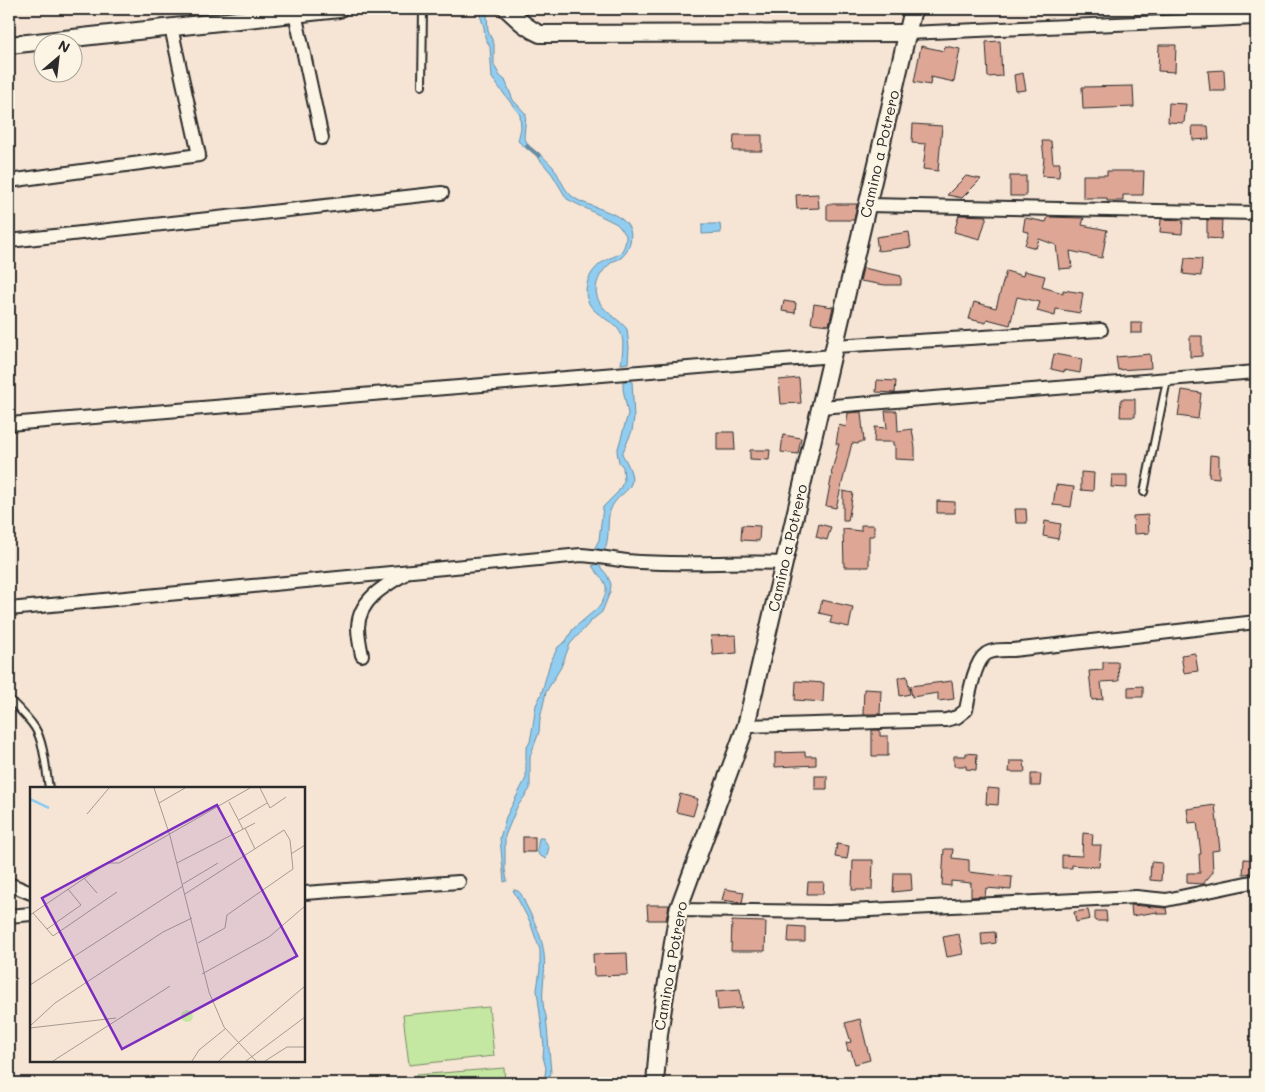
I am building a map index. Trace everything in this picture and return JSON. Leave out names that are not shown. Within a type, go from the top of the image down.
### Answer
[{"type":"street","points":[[9,45],[338,9]]},
{"type":"street","points":[[507,9],[519,21],[540,34],[908,33],[1256,18]]},
{"type":"street","name":"Camino a Potrero","points":[[655,1083],[659,1034],[678,910],[746,726],[913,9]]},
{"type":"street","points":[[295,14],[322,138]]},
{"type":"street","points":[[9,181],[199,155],[171,27]]},
{"type":"street","points":[[9,241],[442,193]]},
{"type":"street","points":[[868,205],[1256,213]]},
{"type":"street","points":[[9,424],[834,351],[1101,330]]},
{"type":"street","points":[[821,407],[1256,372]]},
{"type":"street","points":[[9,609],[581,555],[600,556],[626,561],[675,563],[784,563]]},
{"type":"street","points":[[362,655],[358,629],[362,610],[372,596],[390,582],[410,572]]},
{"type":"street","points":[[746,726],[946,720],[966,710],[977,666],[985,654],[998,650],[1013,650],[1256,622]]},
{"type":"street","points":[[678,910],[829,912],[1136,897],[1166,900],[1256,881]]},
{"type":"street","points":[[305,893],[459,882]]},
{"type":"street","points":[[9,884],[30,893]]},
{"type":"street","points":[[9,916],[30,914]]},
{"type":"lane","points":[[422,86],[423,9]]},
{"type":"lane","points":[[1144,492],[1167,380]]},
{"type":"lane","points":[[9,699],[36,729],[49,787]]},
{"type":"green space","points":[[489,1007],[494,1056],[409,1065],[403,1015]]},
{"type":"green space","points":[[504,1068],[505,1083],[416,1083],[416,1075]]},
{"type":"water","points":[[478,9],[484,9],[487,14],[488,31],[494,44],[494,65],[500,76],[505,80],[513,100],[526,114],[524,137],[530,148],[528,150],[518,141],[521,128],[520,115],[492,78],[490,47],[485,37]]},
{"type":"water","points":[[538,152],[554,168],[572,196],[621,219],[630,230],[631,237],[628,249],[621,258],[612,262],[603,271],[596,286],[597,297],[600,303],[627,329],[628,363],[621,364],[623,343],[619,331],[615,325],[596,312],[591,306],[587,299],[586,290],[588,280],[597,267],[605,260],[622,251],[626,235],[617,224],[567,199],[552,174],[535,154]]},
{"type":"water","points":[[702,224],[720,224],[721,233],[702,234]]},
{"type":"water","points":[[623,381],[632,381],[634,418],[632,431],[622,454],[632,477],[631,484],[612,506],[609,515],[607,543],[603,553],[593,551],[599,540],[603,507],[618,492],[624,481],[623,467],[619,462],[617,452],[628,414]]},
{"type":"water","points":[[598,564],[607,575],[611,584],[610,592],[602,612],[570,644],[561,667],[546,692],[539,732],[530,757],[530,789],[517,807],[505,836],[505,870],[507,881],[504,882],[500,838],[506,817],[526,778],[526,749],[530,742],[536,705],[541,695],[550,663],[558,647],[566,641],[573,629],[600,606],[604,598],[606,593],[605,584],[592,566]]},
{"type":"water","points":[[539,838],[543,838],[549,847],[546,859],[539,855],[537,851]]},
{"type":"water","points":[[513,890],[520,892],[537,927],[543,947],[545,962],[543,1001],[551,1072],[548,1083],[544,1083],[546,1068],[543,1057],[544,1046],[537,990],[540,950],[530,922]]},
{"type":"building","points":[[1000,41],[1002,76],[988,77],[986,42]]},
{"type":"building","points":[[1159,45],[1176,45],[1175,72],[1158,71]]},
{"type":"building","points":[[921,46],[944,51],[945,46],[960,49],[954,82],[931,77],[930,85],[914,82]]},
{"type":"building","points":[[1224,70],[1225,91],[1210,91],[1208,71]]},
{"type":"building","points":[[1023,73],[1026,90],[1016,91],[1014,75]]},
{"type":"building","points":[[1133,86],[1134,107],[1083,109],[1082,87]]},
{"type":"building","points":[[1169,103],[1186,104],[1184,123],[1168,122]]},
{"type":"building","points":[[913,124],[942,126],[938,171],[923,169],[926,144],[912,143]]},
{"type":"building","points":[[1192,126],[1208,126],[1209,139],[1193,140]]},
{"type":"building","points":[[734,135],[762,135],[762,151],[733,151]]},
{"type":"building","points":[[1042,141],[1051,141],[1053,163],[1060,163],[1059,177],[1042,176],[1044,158]]},
{"type":"building","points":[[1107,171],[1144,171],[1143,195],[1123,195],[1123,201],[1107,201],[1107,198],[1083,198],[1083,175],[1107,175]]},
{"type":"building","points":[[966,176],[981,179],[962,198],[947,195]]},
{"type":"building","points":[[1010,176],[1026,176],[1026,196],[1010,196]]},
{"type":"building","points":[[818,194],[819,208],[797,209],[796,195]]},
{"type":"building","points":[[827,204],[857,204],[854,220],[827,220]]},
{"type":"building","points":[[959,215],[987,216],[980,239],[954,232]]},
{"type":"building","points":[[1048,217],[1084,218],[1082,225],[1107,230],[1102,258],[1070,251],[1072,268],[1059,269],[1056,245],[1039,239],[1036,248],[1025,245],[1029,232],[1023,231],[1025,218],[1046,222]]},
{"type":"building","points":[[1161,219],[1183,220],[1182,234],[1160,232]]},
{"type":"building","points":[[1207,220],[1222,220],[1221,239],[1207,238]]},
{"type":"building","points":[[909,232],[911,247],[878,251],[876,237]]},
{"type":"building","points":[[1185,258],[1202,259],[1201,276],[1183,274]]},
{"type":"building","points":[[863,268],[901,276],[901,285],[885,285],[860,281]]},
{"type":"building","points":[[1006,271],[1023,276],[1024,271],[1045,276],[1042,287],[1063,293],[1063,290],[1083,293],[1080,313],[1056,309],[1055,316],[1037,311],[1040,302],[1017,297],[1010,325],[987,319],[986,323],[969,319],[974,302],[996,308]]},
{"type":"building","points":[[784,301],[796,303],[795,313],[782,311]]},
{"type":"building","points":[[814,304],[833,307],[829,325],[811,323]]},
{"type":"building","points":[[1131,323],[1142,323],[1142,333],[1131,333]]},
{"type":"building","points":[[1190,336],[1202,336],[1202,356],[1190,357]]},
{"type":"building","points":[[1054,354],[1082,359],[1080,373],[1051,369]]},
{"type":"building","points":[[1150,354],[1151,368],[1118,370],[1116,357]]},
{"type":"building","points":[[799,378],[801,403],[781,404],[779,380]]},
{"type":"building","points":[[877,380],[896,381],[895,393],[876,392]]},
{"type":"building","points":[[1182,390],[1201,393],[1198,419],[1178,416]]},
{"type":"building","points":[[1121,399],[1135,399],[1135,417],[1120,417]]},
{"type":"building","points":[[885,411],[897,411],[898,431],[912,429],[915,460],[895,459],[895,445],[893,445],[893,442],[874,442],[875,427],[887,428]]},
{"type":"building","points":[[861,412],[864,442],[852,443],[836,508],[826,506],[831,474],[839,444],[836,444],[839,425],[846,427],[848,413]]},
{"type":"building","points":[[717,432],[734,432],[735,450],[717,450]]},
{"type":"building","points":[[783,435],[801,438],[798,454],[781,452]]},
{"type":"building","points":[[750,450],[770,450],[769,460],[750,459]]},
{"type":"building","points":[[1210,455],[1219,456],[1219,478],[1209,477]]},
{"type":"building","points":[[1081,472],[1094,473],[1093,491],[1081,490]]},
{"type":"building","points":[[1112,475],[1127,475],[1127,488],[1111,487]]},
{"type":"building","points":[[1056,485],[1074,487],[1071,507],[1053,505]]},
{"type":"building","points":[[843,491],[853,493],[848,521],[843,521]]},
{"type":"building","points":[[937,501],[955,502],[955,513],[937,513]]},
{"type":"building","points":[[1015,509],[1026,509],[1027,523],[1016,523]]},
{"type":"building","points":[[1148,515],[1149,533],[1134,534],[1133,516]]},
{"type":"building","points":[[1045,521],[1061,524],[1058,539],[1043,536]]},
{"type":"building","points":[[819,524],[831,527],[827,540],[816,537]]},
{"type":"building","points":[[742,525],[760,526],[759,541],[741,540]]},
{"type":"building","points":[[861,525],[874,525],[874,536],[869,536],[869,567],[844,567],[843,529],[861,531]]},
{"type":"building","points":[[822,600],[853,607],[849,627],[830,623],[832,616],[819,613]]},
{"type":"building","points":[[736,635],[737,653],[713,655],[711,636]]},
{"type":"building","points":[[1195,653],[1198,671],[1184,673],[1181,655]]},
{"type":"building","points":[[1103,662],[1118,662],[1119,681],[1101,682],[1103,699],[1092,700],[1089,671],[1103,670]]},
{"type":"building","points":[[907,676],[910,694],[900,696],[898,678]]},
{"type":"building","points":[[796,681],[824,683],[823,702],[795,700]]},
{"type":"building","points":[[952,681],[954,699],[938,701],[938,693],[912,697],[910,686]]},
{"type":"building","points":[[1143,686],[1143,697],[1128,697],[1128,687]]},
{"type":"building","points":[[864,689],[881,690],[880,714],[863,714]]},
{"type":"building","points":[[872,730],[880,730],[880,736],[888,736],[888,756],[872,756]]},
{"type":"building","points":[[805,752],[805,756],[816,756],[816,765],[775,767],[775,753]]},
{"type":"building","points":[[966,753],[977,754],[976,770],[966,769],[966,766],[954,766],[954,756],[966,756]]},
{"type":"building","points":[[1010,761],[1024,761],[1025,772],[1009,772]]},
{"type":"building","points":[[1031,774],[1041,774],[1040,786],[1031,786]]},
{"type":"building","points":[[815,776],[827,776],[827,789],[815,789]]},
{"type":"building","points":[[987,788],[999,789],[998,805],[986,804]]},
{"type":"building","points":[[680,794],[698,799],[693,816],[676,812]]},
{"type":"building","points":[[1215,805],[1220,850],[1212,851],[1213,872],[1203,884],[1187,883],[1187,873],[1200,873],[1199,854],[1201,854],[1197,822],[1189,823],[1187,809]]},
{"type":"building","points":[[1083,833],[1093,834],[1092,845],[1101,845],[1099,867],[1072,865],[1072,868],[1062,868],[1062,855],[1082,856]]},
{"type":"building","points":[[523,837],[535,837],[535,852],[523,852]]},
{"type":"building","points":[[837,844],[849,846],[847,859],[835,857]]},
{"type":"building","points":[[944,849],[953,849],[952,858],[969,860],[969,872],[1012,877],[1011,890],[986,888],[985,896],[971,897],[971,883],[951,881],[951,886],[942,885]]},
{"type":"building","points":[[1244,859],[1256,860],[1256,873],[1243,874]]},
{"type":"building","points":[[853,860],[873,860],[872,890],[852,890]]},
{"type":"building","points":[[1151,862],[1162,863],[1161,881],[1150,880]]},
{"type":"building","points":[[894,873],[911,873],[912,890],[893,892]]},
{"type":"building","points":[[808,882],[824,882],[823,894],[807,894]]},
{"type":"building","points":[[725,889],[744,892],[742,903],[722,900]]},
{"type":"building","points":[[647,905],[669,905],[666,920],[648,920]]},
{"type":"building","points":[[1131,905],[1166,908],[1167,914],[1157,914],[1157,912],[1132,916]]},
{"type":"building","points":[[1088,910],[1090,919],[1076,922],[1074,912]]},
{"type":"building","points":[[1095,911],[1106,911],[1107,921],[1095,921]]},
{"type":"building","points":[[732,921],[766,922],[765,951],[731,951]]},
{"type":"building","points":[[789,926],[805,927],[805,942],[788,942]]},
{"type":"building","points":[[995,932],[996,943],[982,945],[981,933]]},
{"type":"building","points":[[959,934],[963,954],[947,957],[943,937]]},
{"type":"building","points":[[627,953],[628,975],[594,976],[593,954]]},
{"type":"building","points":[[740,989],[742,1008],[718,1010],[716,991]]},
{"type":"building","points":[[860,1019],[870,1060],[855,1064],[846,1043],[851,1042],[845,1023]]},
{"type":"waterway","points":[[527,146],[539,156]]}]
